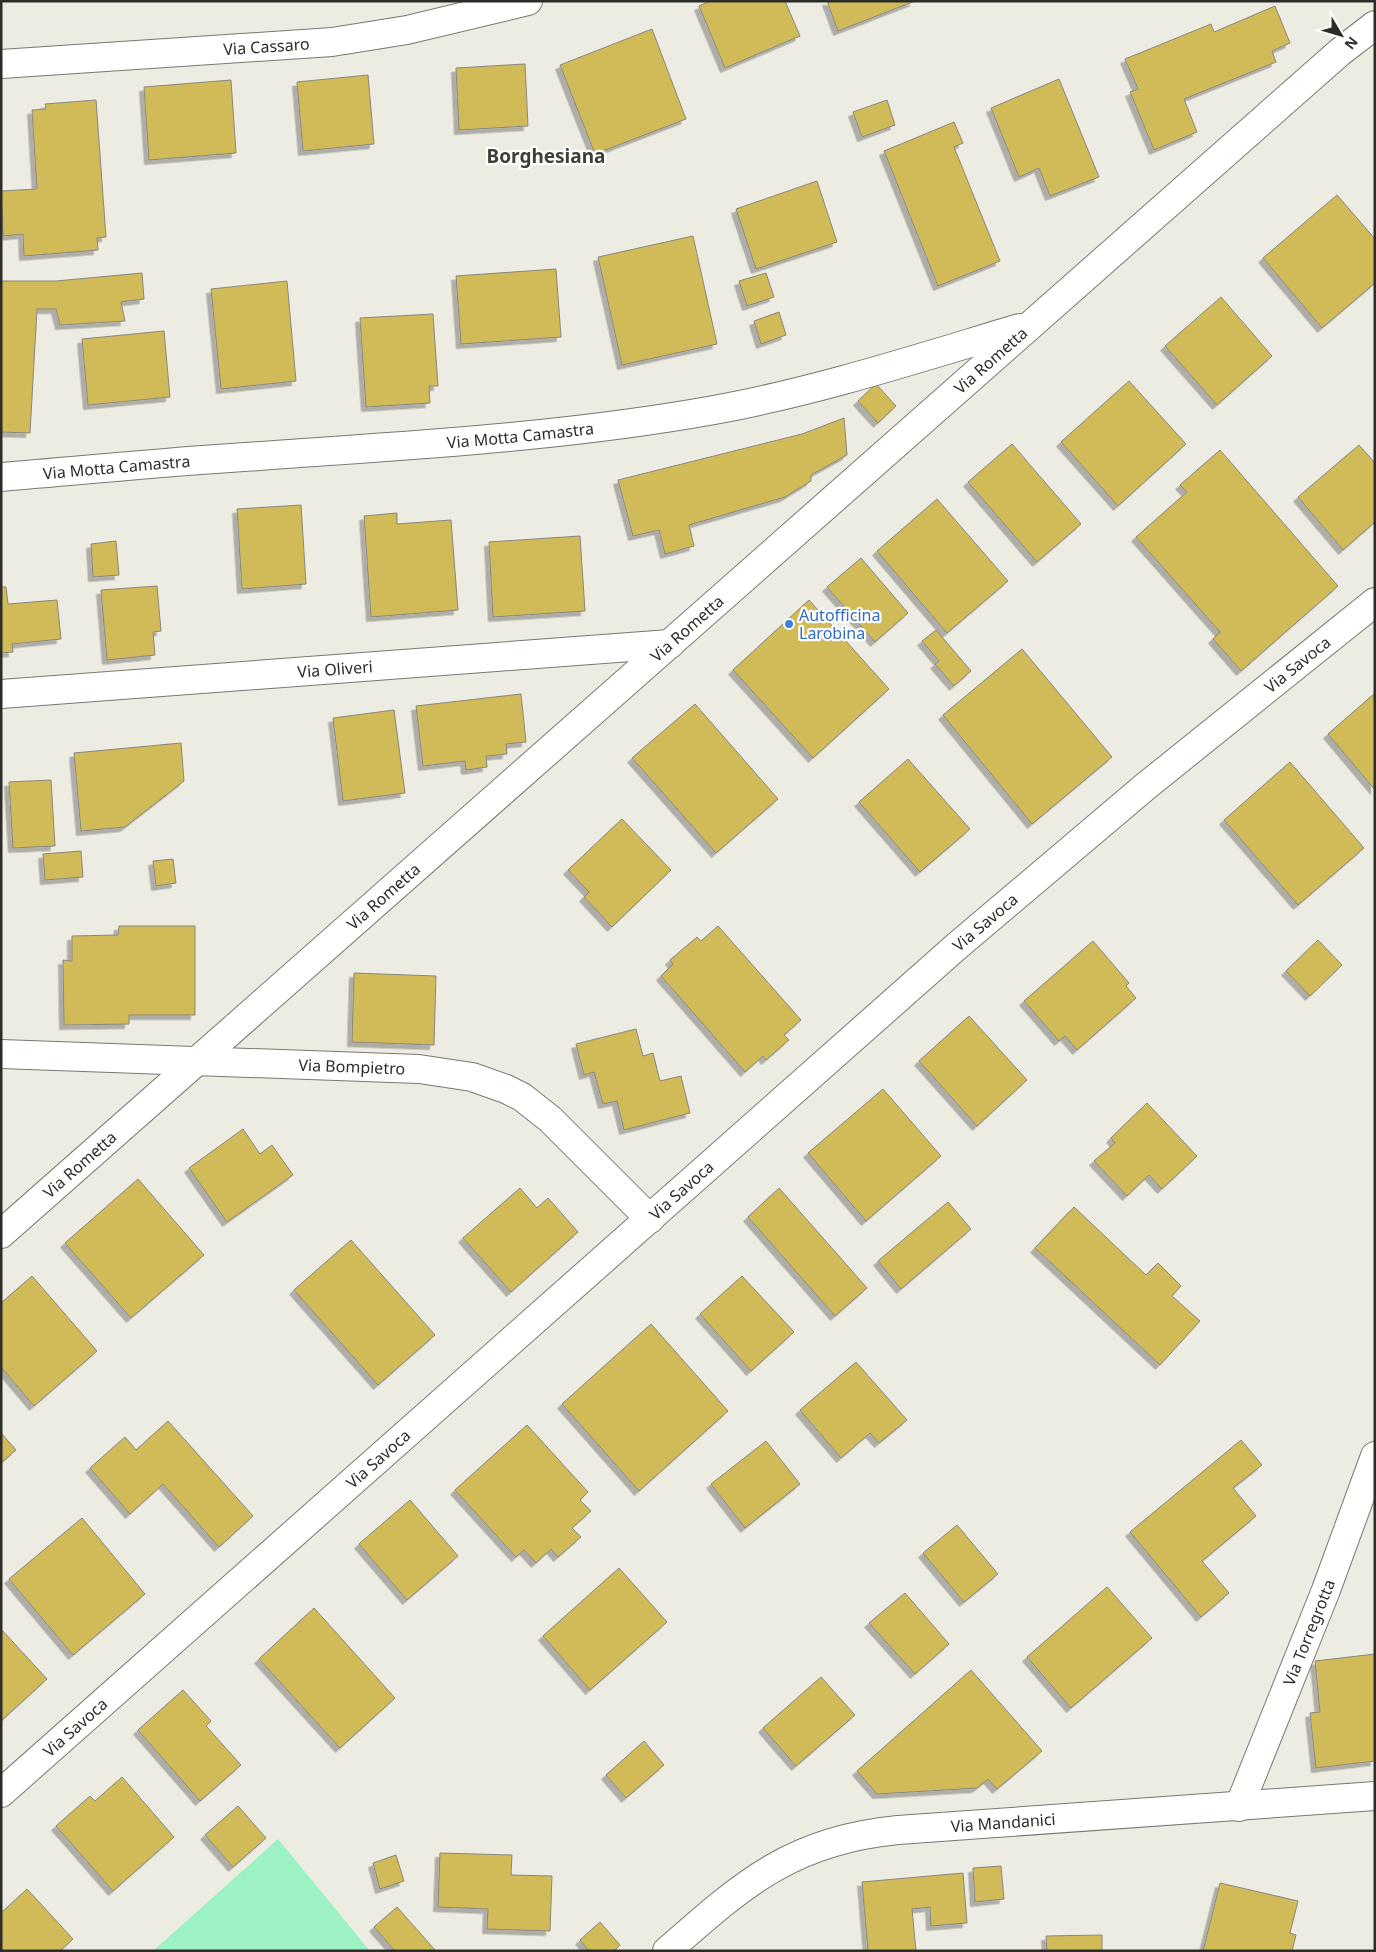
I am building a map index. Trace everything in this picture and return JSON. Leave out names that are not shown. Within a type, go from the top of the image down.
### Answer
[{"type":"street","name":"Via Cassaro","points":[[1,64],[332,42],[422,27],[528,1]]},
{"type":"street","name":"Via Rometta","points":[[1,1234],[1029,325],[1332,59],[1375,25]]},
{"type":"street","name":"Via Motta Camastra","points":[[1,477],[218,458],[503,439],[656,420],[814,388],[1029,325]]},
{"type":"street","name":"Via Savoca","points":[[1,1793],[1063,855],[1375,602]]},
{"type":"street","name":"Via Oliveri","points":[[1,694],[670,644]]},
{"type":"street","name":"Via Bompietro","points":[[1,1054],[196,1063],[419,1069],[455,1073],[506,1089],[536,1107],[650,1219]]},
{"type":"street","name":"Via Torregrotta","points":[[1239,1807],[1326,1590],[1375,1456]]},
{"type":"street","name":"Via Mandanici","points":[[667,1951],[727,1899],[765,1872],[806,1850],[848,1837],[898,1830],[1375,1796]]},
{"type":"green space","points":[[278,1839],[370,1951],[153,1951]]},
{"type":"building","points":[[710,1],[785,1],[800,36],[725,68],[699,6]]},
{"type":"building","points":[[827,1],[915,1],[838,31]]},
{"type":"building","points":[[1275,6],[1290,43],[1272,51],[1276,62],[1184,99],[1197,132],[1154,150],[1130,92],[1138,89],[1125,59],[1211,24],[1214,32]]},
{"type":"building","points":[[652,29],[686,119],[595,154],[560,65]]},
{"type":"building","points":[[525,64],[528,126],[459,130],[456,68]]},
{"type":"building","points":[[368,75],[374,144],[303,151],[297,82]]},
{"type":"building","points":[[1059,79],[1099,177],[1050,196],[1039,168],[1019,177],[991,108]]},
{"type":"building","points":[[231,80],[236,153],[149,160],[144,87]]},
{"type":"building","points":[[96,100],[106,237],[97,238],[98,250],[24,256],[23,234],[3,236],[1,191],[37,189],[32,110],[46,109],[45,104]]},
{"type":"building","points":[[887,100],[895,125],[862,137],[853,112]]},
{"type":"building","points":[[954,122],[963,143],[954,147],[1000,261],[938,286],[884,151]]},
{"type":"building","points":[[817,181],[837,242],[756,269],[736,209]]},
{"type":"building","points":[[1337,195],[1375,239],[1375,283],[1322,328],[1263,258]]},
{"type":"building","points":[[693,236],[717,344],[622,365],[598,257]]},
{"type":"building","points":[[556,269],[561,337],[461,344],[456,276]]},
{"type":"building","points":[[142,273],[144,299],[121,302],[125,321],[60,325],[56,309],[37,309],[30,433],[1,432],[1,281],[56,281]]},
{"type":"building","points":[[766,273],[774,297],[747,306],[739,281]]},
{"type":"building","points":[[287,281],[296,381],[221,389],[211,289]]},
{"type":"building","points":[[1221,297],[1272,356],[1217,405],[1165,346]]},
{"type":"building","points":[[779,312],[786,335],[761,344],[754,321]]},
{"type":"building","points":[[433,314],[438,386],[429,386],[430,403],[366,407],[360,318]]},
{"type":"building","points":[[164,331],[170,397],[88,405],[82,339]]},
{"type":"building","points":[[1129,381],[1186,444],[1118,506],[1061,442]]},
{"type":"building","points":[[876,384],[896,406],[878,423],[858,401]]},
{"type":"building","points":[[844,418],[847,455],[811,475],[811,481],[785,497],[689,525],[694,546],[665,554],[659,530],[633,536],[618,480],[802,434]]},
{"type":"building","points":[[1012,444],[1081,524],[1037,562],[968,482]]},
{"type":"building","points":[[1359,445],[1375,463],[1375,522],[1343,550],[1298,497]]},
{"type":"building","points":[[1220,450],[1338,586],[1241,671],[1213,639],[1220,632],[1136,537],[1187,492],[1180,485]]},
{"type":"building","points":[[937,499],[1008,581],[947,633],[877,551]]},
{"type":"building","points":[[301,505],[306,584],[242,589],[237,509]]},
{"type":"building","points":[[397,513],[397,524],[451,520],[458,610],[371,617],[364,516]]},
{"type":"building","points":[[580,536],[585,611],[493,617],[489,542]]},
{"type":"building","points":[[116,541],[119,575],[93,577],[91,544]]},
{"type":"building","points":[[861,558],[908,613],[875,642],[827,587]]},
{"type":"building","points":[[157,586],[161,631],[153,632],[155,655],[107,660],[101,590]]},
{"type":"building","points":[[1,587],[6,587],[8,604],[57,600],[61,639],[12,644],[13,652],[1,653]]},
{"type":"building","points":[[809,600],[889,689],[813,758],[733,670]]},
{"type":"building","points":[[936,630],[971,671],[954,686],[935,664],[939,661],[922,641]]},
{"type":"building","points":[[1022,649],[1112,757],[1032,824],[943,715]]},
{"type":"building","points":[[1375,693],[1375,790],[1328,734]]},
{"type":"building","points":[[521,694],[526,742],[506,744],[507,754],[486,756],[487,767],[466,770],[465,761],[423,766],[416,706]]},
{"type":"building","points":[[695,704],[778,799],[716,853],[632,758]]},
{"type":"building","points":[[394,710],[405,793],[343,801],[333,718]]},
{"type":"building","points":[[181,743],[184,781],[125,827],[81,831],[74,753]]},
{"type":"building","points":[[908,759],[970,829],[920,872],[859,802]]},
{"type":"building","points":[[1290,762],[1364,848],[1298,905],[1224,820]]},
{"type":"building","points":[[51,780],[55,846],[13,848],[9,782]]},
{"type":"building","points":[[622,819],[671,870],[612,927],[584,897],[589,892],[568,870]]},
{"type":"building","points":[[81,851],[83,877],[45,880],[43,854]]},
{"type":"building","points":[[173,859],[176,883],[156,886],[153,861]]},
{"type":"building","points":[[119,926],[195,926],[195,1015],[129,1015],[129,1024],[64,1025],[63,960],[72,961],[72,936],[118,935]]},
{"type":"building","points":[[718,926],[801,1020],[784,1035],[789,1040],[766,1060],[763,1056],[745,1072],[661,976],[673,964],[670,960],[697,937],[701,941]]},
{"type":"building","points":[[1318,940],[1342,965],[1310,996],[1286,971]]},
{"type":"building","points":[[1093,941],[1129,983],[1126,986],[1136,998],[1077,1050],[1065,1036],[1059,1041],[1024,1001]]},
{"type":"building","points":[[354,973],[436,976],[434,1045],[352,1042]]},
{"type":"building","points":[[969,1016],[1027,1080],[977,1126],[919,1061]]},
{"type":"building","points":[[636,1029],[643,1056],[653,1053],[660,1081],[681,1076],[690,1113],[624,1130],[617,1101],[603,1104],[594,1072],[584,1075],[576,1044]]},
{"type":"building","points":[[883,1089],[941,1156],[866,1221],[808,1153]]},
{"type":"building","points":[[1147,1103],[1197,1156],[1162,1189],[1149,1175],[1127,1196],[1094,1161],[1115,1143],[1111,1138]]},
{"type":"building","points":[[243,1129],[260,1154],[272,1145],[293,1175],[227,1222],[189,1168]]},
{"type":"building","points":[[138,1179],[204,1255],[131,1318],[65,1243]]},
{"type":"building","points":[[520,1188],[537,1208],[548,1198],[578,1232],[511,1292],[463,1238]]},
{"type":"building","points":[[779,1188],[867,1288],[835,1316],[748,1217]]},
{"type":"building","points":[[948,1202],[971,1229],[901,1289],[878,1261]]},
{"type":"building","points":[[1074,1207],[1146,1275],[1158,1263],[1181,1286],[1172,1296],[1200,1321],[1160,1365],[1035,1248]]},
{"type":"building","points":[[351,1240],[435,1335],[378,1385],[294,1290]]},
{"type":"building","points":[[32,1276],[97,1351],[34,1406],[1,1367],[1,1303]]},
{"type":"building","points":[[742,1276],[794,1332],[751,1371],[700,1314]]},
{"type":"building","points":[[651,1324],[728,1411],[639,1491],[562,1404]]},
{"type":"building","points":[[856,1362],[907,1420],[879,1443],[870,1433],[841,1458],[800,1410]]},
{"type":"building","points":[[168,1421],[253,1516],[219,1547],[163,1484],[130,1514],[90,1468],[125,1437],[136,1450]]},
{"type":"building","points":[[527,1425],[588,1492],[580,1500],[591,1511],[572,1528],[581,1537],[558,1557],[551,1549],[536,1563],[524,1550],[516,1557],[455,1490]]},
{"type":"building","points":[[1,1433],[16,1450],[1,1463]]},
{"type":"building","points":[[1241,1440],[1262,1465],[1233,1488],[1256,1516],[1202,1561],[1229,1593],[1201,1617],[1130,1532]]},
{"type":"building","points":[[766,1441],[800,1484],[745,1528],[711,1484]]},
{"type":"building","points":[[410,1500],[458,1556],[407,1600],[359,1544]]},
{"type":"building","points":[[82,1518],[145,1594],[73,1655],[9,1579]]},
{"type":"building","points":[[957,1525],[998,1574],[964,1602],[923,1553]]},
{"type":"building","points":[[619,1568],[667,1622],[590,1690],[543,1636]]},
{"type":"building","points":[[1107,1587],[1152,1638],[1071,1708],[1027,1657]]},
{"type":"building","points":[[905,1593],[949,1644],[915,1674],[869,1623]]},
{"type":"building","points":[[314,1608],[395,1698],[340,1748],[259,1659]]},
{"type":"building","points":[[1,1629],[47,1679],[1,1721]]},
{"type":"building","points":[[1375,1654],[1375,1761],[1316,1768],[1310,1713],[1320,1712],[1315,1661]]},
{"type":"building","points":[[971,1670],[1042,1751],[997,1789],[988,1779],[977,1788],[877,1794],[857,1771]]},
{"type":"building","points":[[821,1677],[855,1715],[796,1766],[763,1728]]},
{"type":"building","points":[[183,1690],[211,1721],[206,1726],[241,1765],[200,1801],[138,1730]]},
{"type":"building","points":[[644,1741],[664,1765],[626,1798],[606,1775]]},
{"type":"building","points":[[122,1777],[174,1837],[113,1891],[56,1826],[90,1796],[95,1801]]},
{"type":"building","points":[[238,1806],[266,1838],[233,1867],[205,1835]]},
{"type":"building","points":[[440,1853],[512,1855],[511,1875],[552,1876],[550,1931],[487,1929],[488,1909],[438,1907]]},
{"type":"building","points":[[396,1855],[404,1881],[380,1889],[373,1863]]},
{"type":"building","points":[[1001,1866],[1004,1899],[975,1902],[973,1868]]},
{"type":"building","points":[[963,1873],[967,1923],[931,1926],[930,1907],[912,1909],[916,1951],[868,1951],[862,1882]]},
{"type":"building","points":[[1220,1883],[1298,1901],[1290,1933],[1296,1935],[1292,1951],[1203,1951]]},
{"type":"building","points":[[27,1889],[73,1939],[60,1951],[1,1951],[1,1913]]},
{"type":"building","points":[[397,1907],[436,1951],[395,1951],[374,1927]]},
{"type":"building","points":[[600,1922],[620,1945],[614,1951],[589,1951],[580,1940]]},
{"type":"building","points":[[1102,1935],[1102,1951],[1047,1951],[1046,1936]]},
{"type":"place","name":"Autofficina Larobina","points":[[789,624]]},
{"type":"district","name":"Borghesiana","points":[[546,156]]}]
